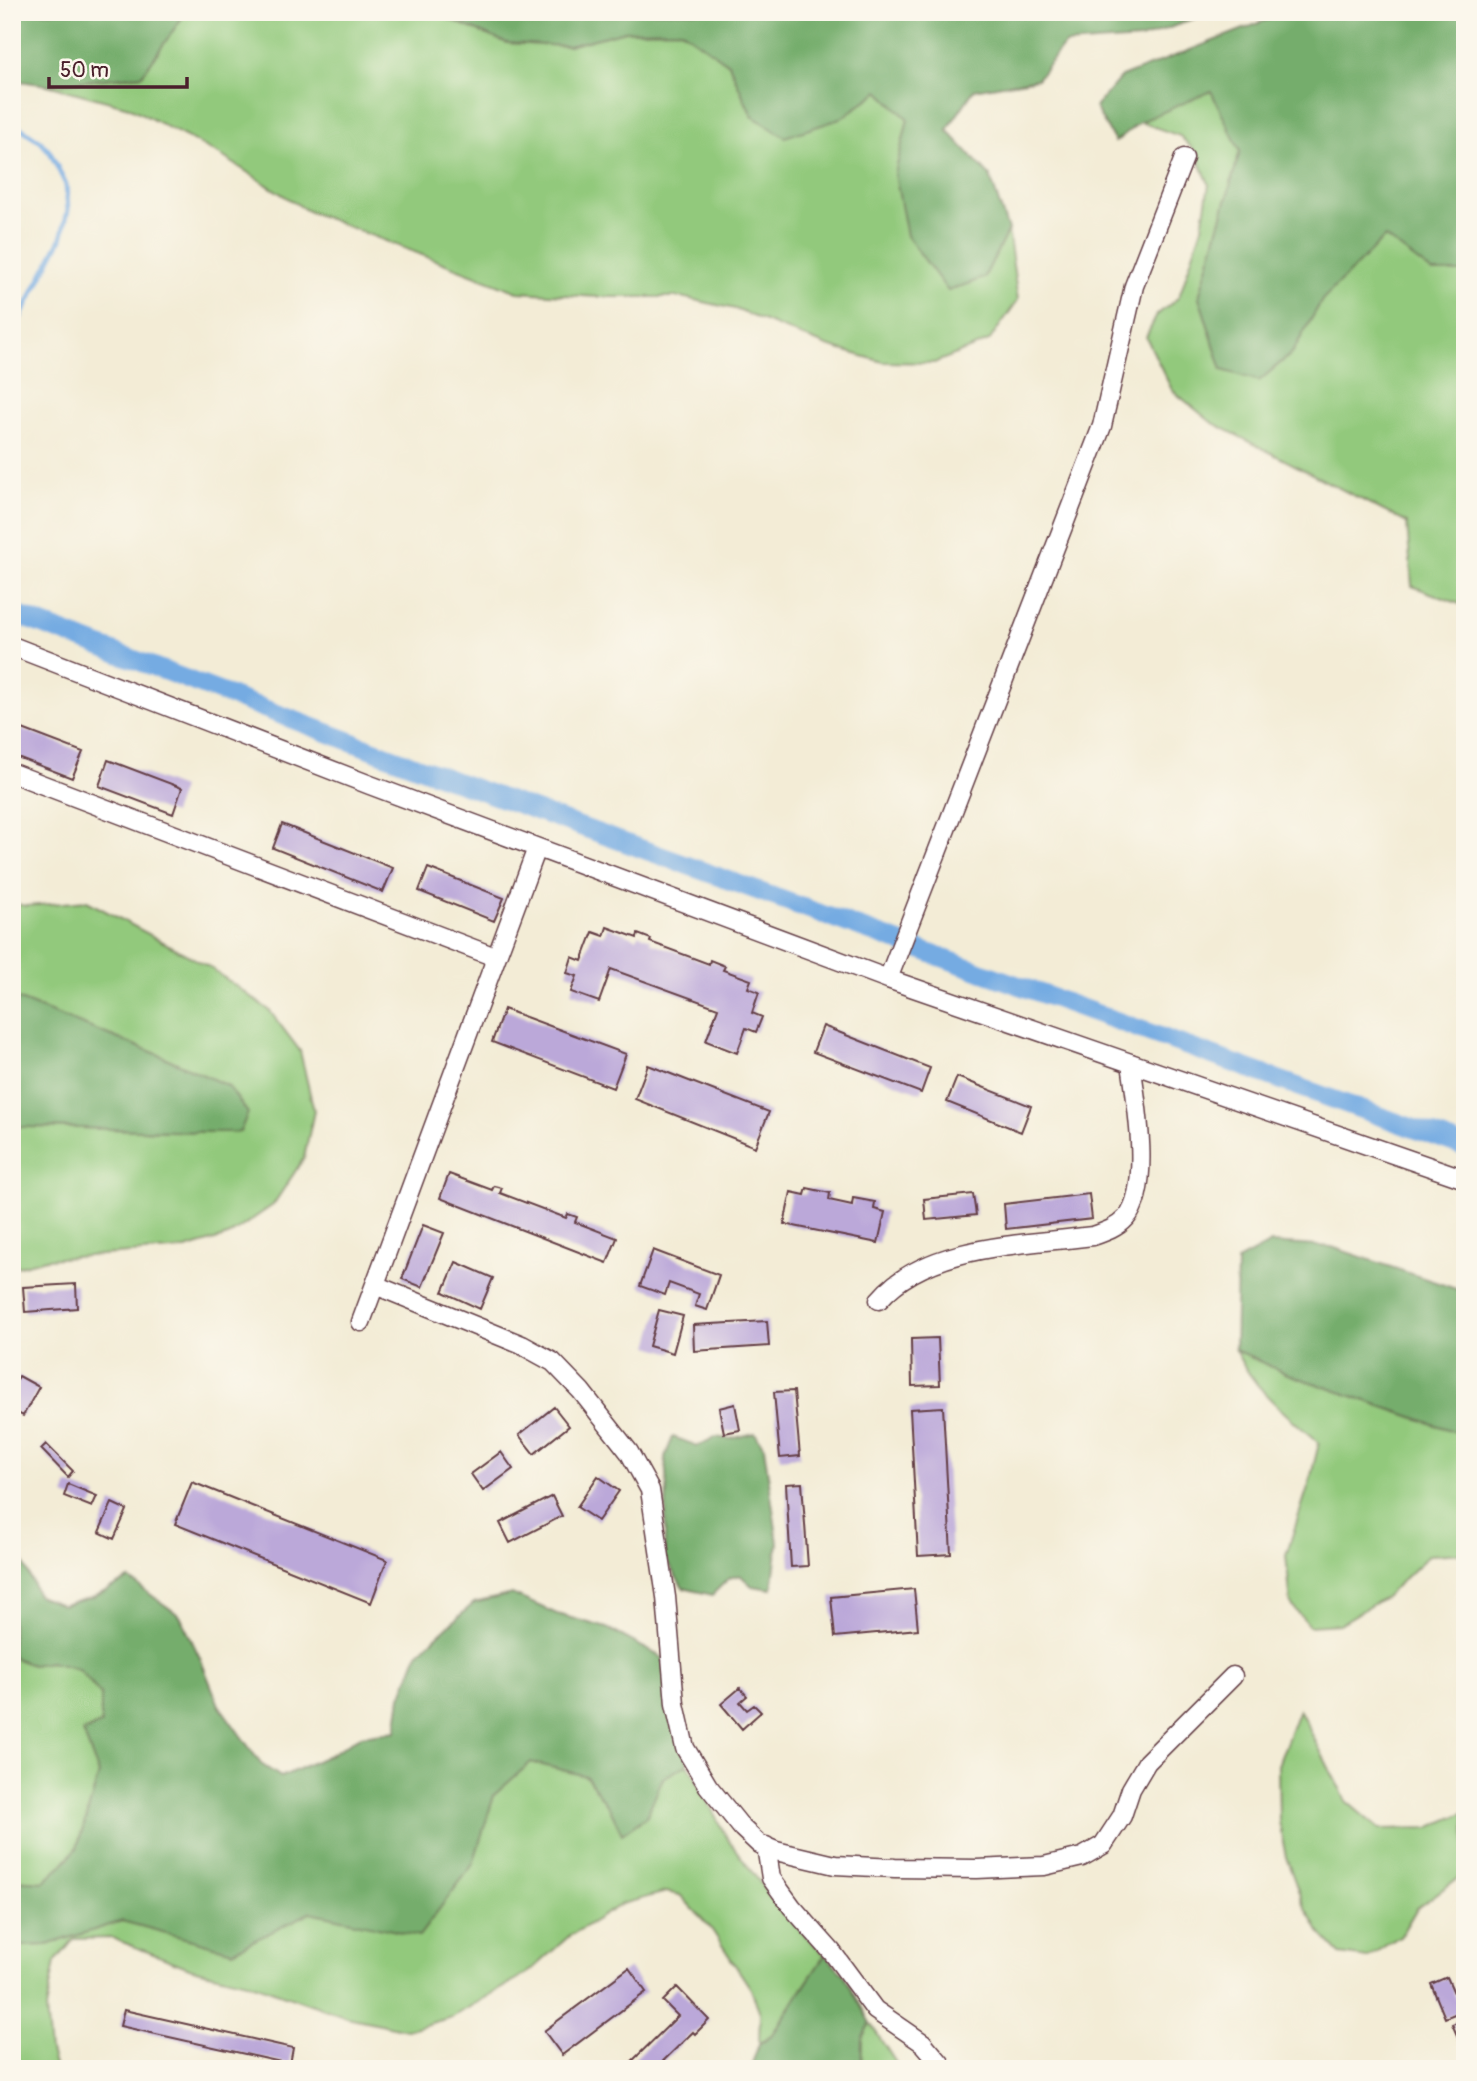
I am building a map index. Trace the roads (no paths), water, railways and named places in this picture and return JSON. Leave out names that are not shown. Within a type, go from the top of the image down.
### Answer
[{"type":"street","points":[[890,973],[1102,426],[1134,286],[1184,158]]},
{"type":"street","points":[[12,647],[537,848],[890,973],[1131,1063],[1465,1179]]},
{"type":"street","points":[[12,772],[495,957]]},
{"type":"street","points":[[361,1322],[537,848]]},
{"type":"street","points":[[879,1300],[902,1278],[940,1261],[979,1251],[1093,1236],[1110,1231],[1126,1218],[1139,1189],[1138,1120],[1131,1063]]},
{"type":"street","points":[[375,1285],[522,1345],[553,1362],[581,1391],[629,1452],[650,1490],[666,1597],[675,1704],[685,1748],[708,1786],[742,1828],[759,1844],[835,1866],[977,1869],[1044,1866],[1082,1857],[1103,1844],[1122,1816],[1131,1788],[1147,1762],[1233,1676]]},
{"type":"street","points":[[766,1846],[771,1878],[792,1907],[832,1952],[875,2010],[923,2043],[941,2064],[941,2069]]},
{"type":"waterway","points":[[12,122],[41,142],[50,152],[66,185],[68,210],[61,239],[12,333]]},
{"type":"waterway","points":[[12,613],[460,783],[1465,1147]]}]
